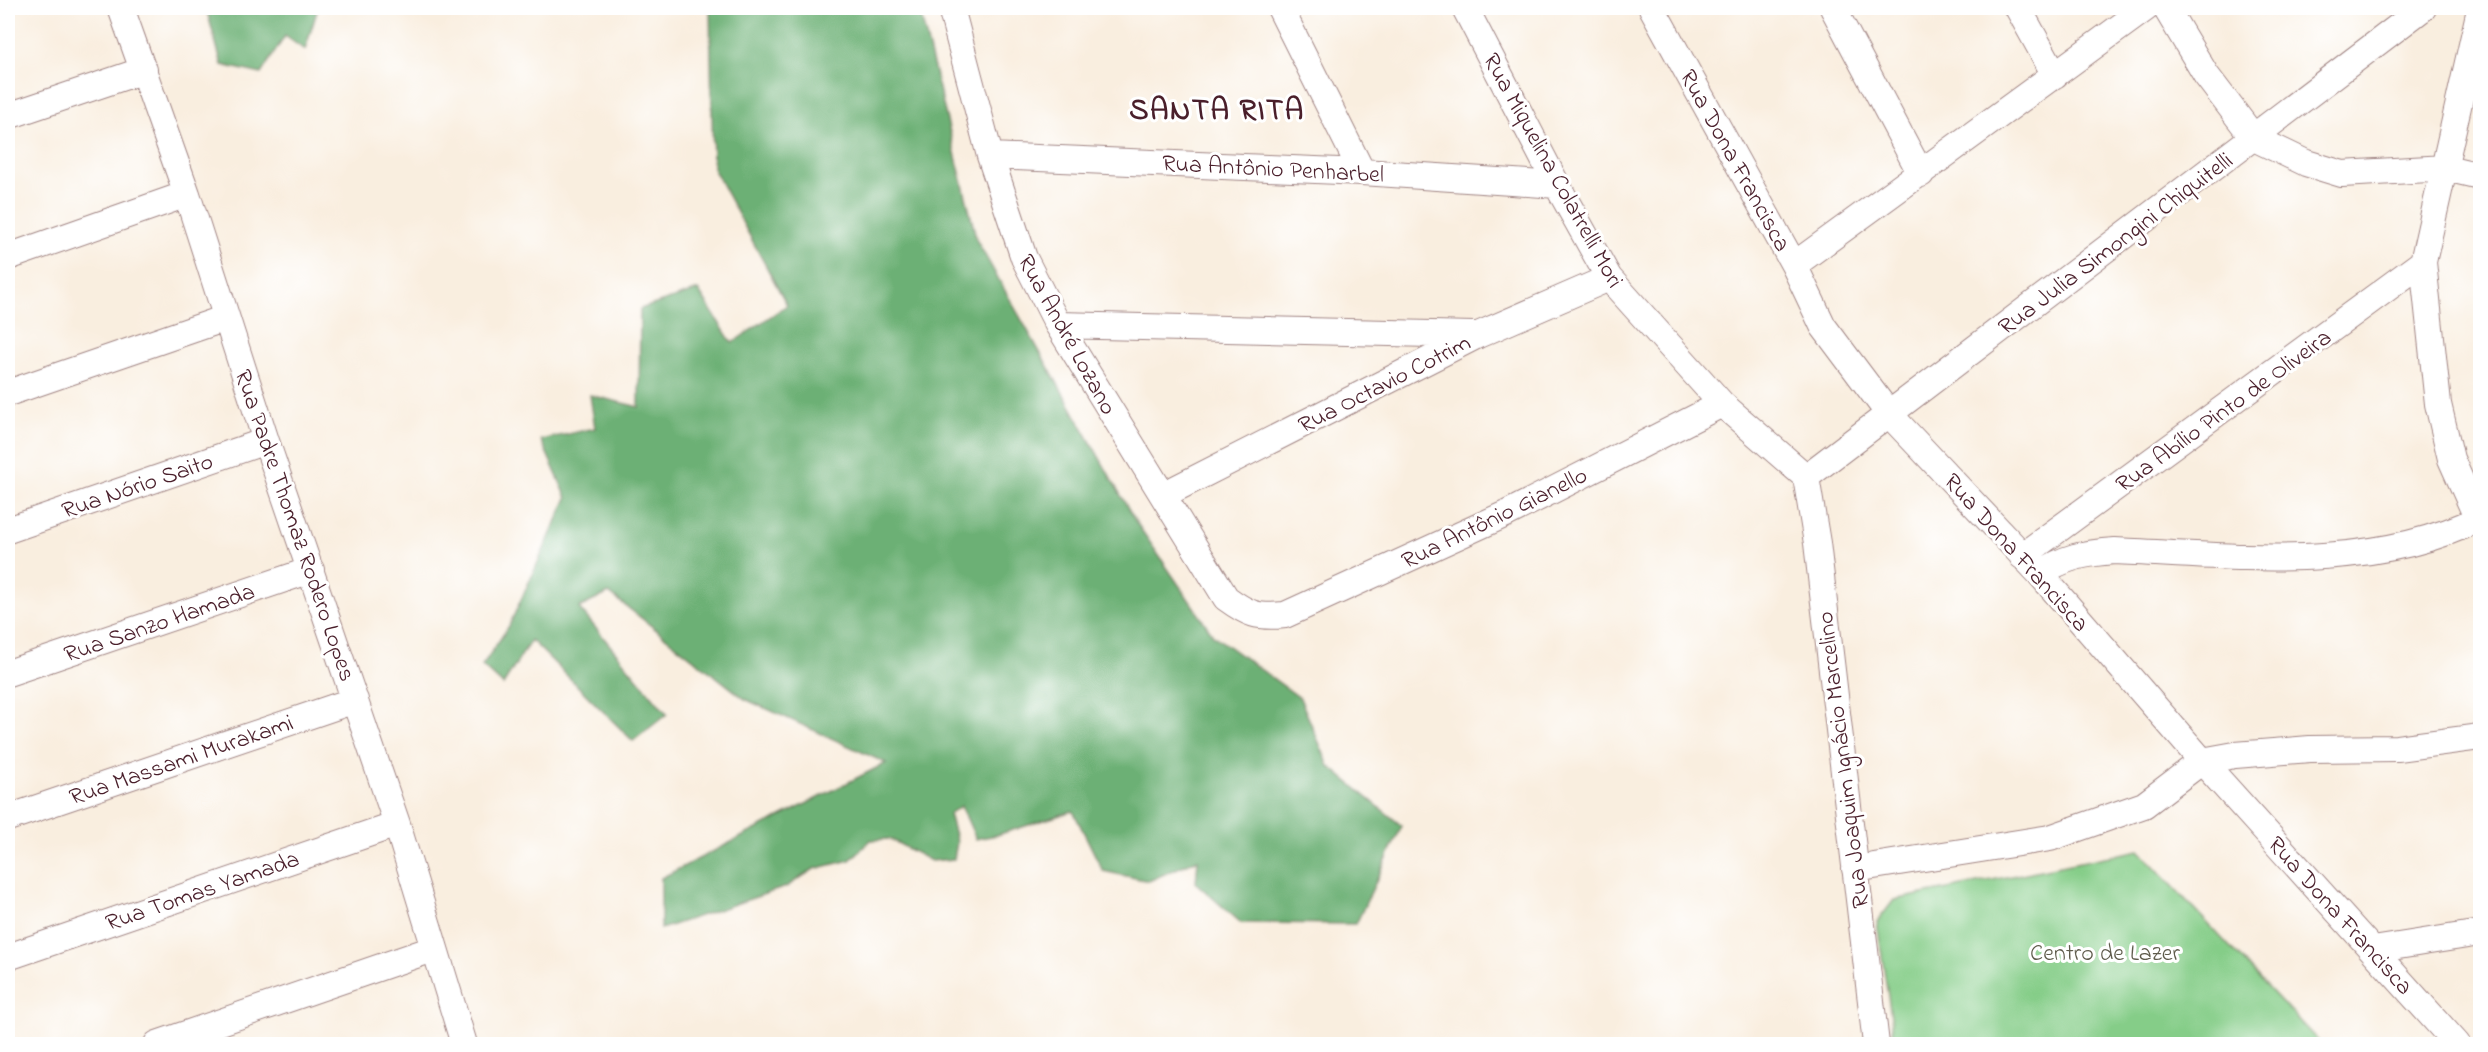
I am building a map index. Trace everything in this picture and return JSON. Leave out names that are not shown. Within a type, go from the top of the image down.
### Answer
[{"type":"street","name":"Rua Padre Thomaz Rodero Lopes","points":[[122,8],[187,194],[266,441],[397,824],[433,949],[464,1044]]},
{"type":"street","name":"Rua André Lozano","points":[[951,8],[990,156],[1024,258],[1058,325],[1226,598],[1244,611],[1262,618]]},
{"type":"street","points":[[1280,8],[1362,172]]},
{"type":"street","name":"Rua Miquelina Colatrelli Mori","points":[[1465,8],[1557,185],[1609,278],[1722,404],[1806,477]]},
{"type":"street","name":"Rua Dona Francisca","points":[[1652,8],[1794,265],[1822,326],[1889,414],[2031,565],[2202,761],[2457,1044]]},
{"type":"street","points":[[1833,8],[1921,174]]},
{"type":"street","points":[[2018,8],[2055,75]]},
{"type":"street","points":[[1794,265],[2146,8]]},
{"type":"street","points":[[2166,8],[2206,75],[2254,138],[2306,163],[2342,174],[2446,168],[2481,176]]},
{"type":"street","name":"Rua Julia Simongini Chiquitelli","points":[[1806,477],[2423,8]]},
{"type":"street","points":[[2031,565],[2058,561],[2082,553],[2115,551],[2318,557],[2424,541],[2480,520],[2451,459],[2438,404],[2423,262],[2481,9]]},
{"type":"street","points":[[8,116],[144,70]]},
{"type":"street","name":"Rua Antônio Penharbel","points":[[990,156],[1362,172],[1557,185]]},
{"type":"street","points":[[8,257],[187,194]]},
{"type":"street","name":"Rua Abílio Pinto de Oliveira","points":[[2031,565],[2423,262]]},
{"type":"street","name":"Rua Octavio Cotrim","points":[[1163,495],[1478,335],[1609,278]]},
{"type":"street","points":[[8,393],[226,318]]},
{"type":"street","points":[[1058,325],[1478,335]]},
{"type":"street","name":"Rua Antônio Gianello","points":[[1262,618],[1285,615],[1506,514],[1722,404]]},
{"type":"street","name":"Rua Nório Saito","points":[[8,530],[266,441]]},
{"type":"street","name":"Rua Joaquim Ignácio Marcelino","points":[[1806,477],[1817,543],[1876,1044]]},
{"type":"street","name":"Rua Sanzo Hamada","points":[[8,673],[312,570]]},
{"type":"street","name":"Rua Massami Murakami","points":[[8,818],[355,700]]},
{"type":"street","points":[[1855,869],[2049,838],[2144,805],[2202,761],[2235,754],[2310,749],[2397,748],[2481,737]]},
{"type":"street","name":"Rua Tomas Yamada","points":[[8,957],[397,824]]},
{"type":"street","points":[[2373,951],[2481,933]]},
{"type":"street","points":[[157,1044],[433,949]]},
{"type":"green space","points":[[206,8],[318,8],[305,50],[285,36],[261,74],[222,65]]},
{"type":"green space","points":[[710,8],[919,8],[977,241],[1136,522],[1213,635],[1300,698],[1329,766],[1402,826],[1356,924],[1241,923],[1196,883],[1198,859],[1149,881],[1103,871],[1073,811],[997,835],[976,839],[961,806],[949,814],[957,842],[954,859],[931,861],[890,839],[871,840],[850,860],[814,869],[786,887],[661,929],[661,878],[886,763],[745,699],[609,593],[579,608],[667,714],[633,741],[531,640],[503,685],[482,666],[509,626],[567,498],[541,440],[595,428],[590,395],[639,407],[640,309],[698,290],[732,343],[787,305],[713,168]]},
{"type":"green space","name":"Centro de Lazer","points":[[2139,850],[2321,1044],[1895,1044],[1877,922],[1894,900]]},
{"type":"district","name":"SANTA RITA","points":[[1217,109]]}]
